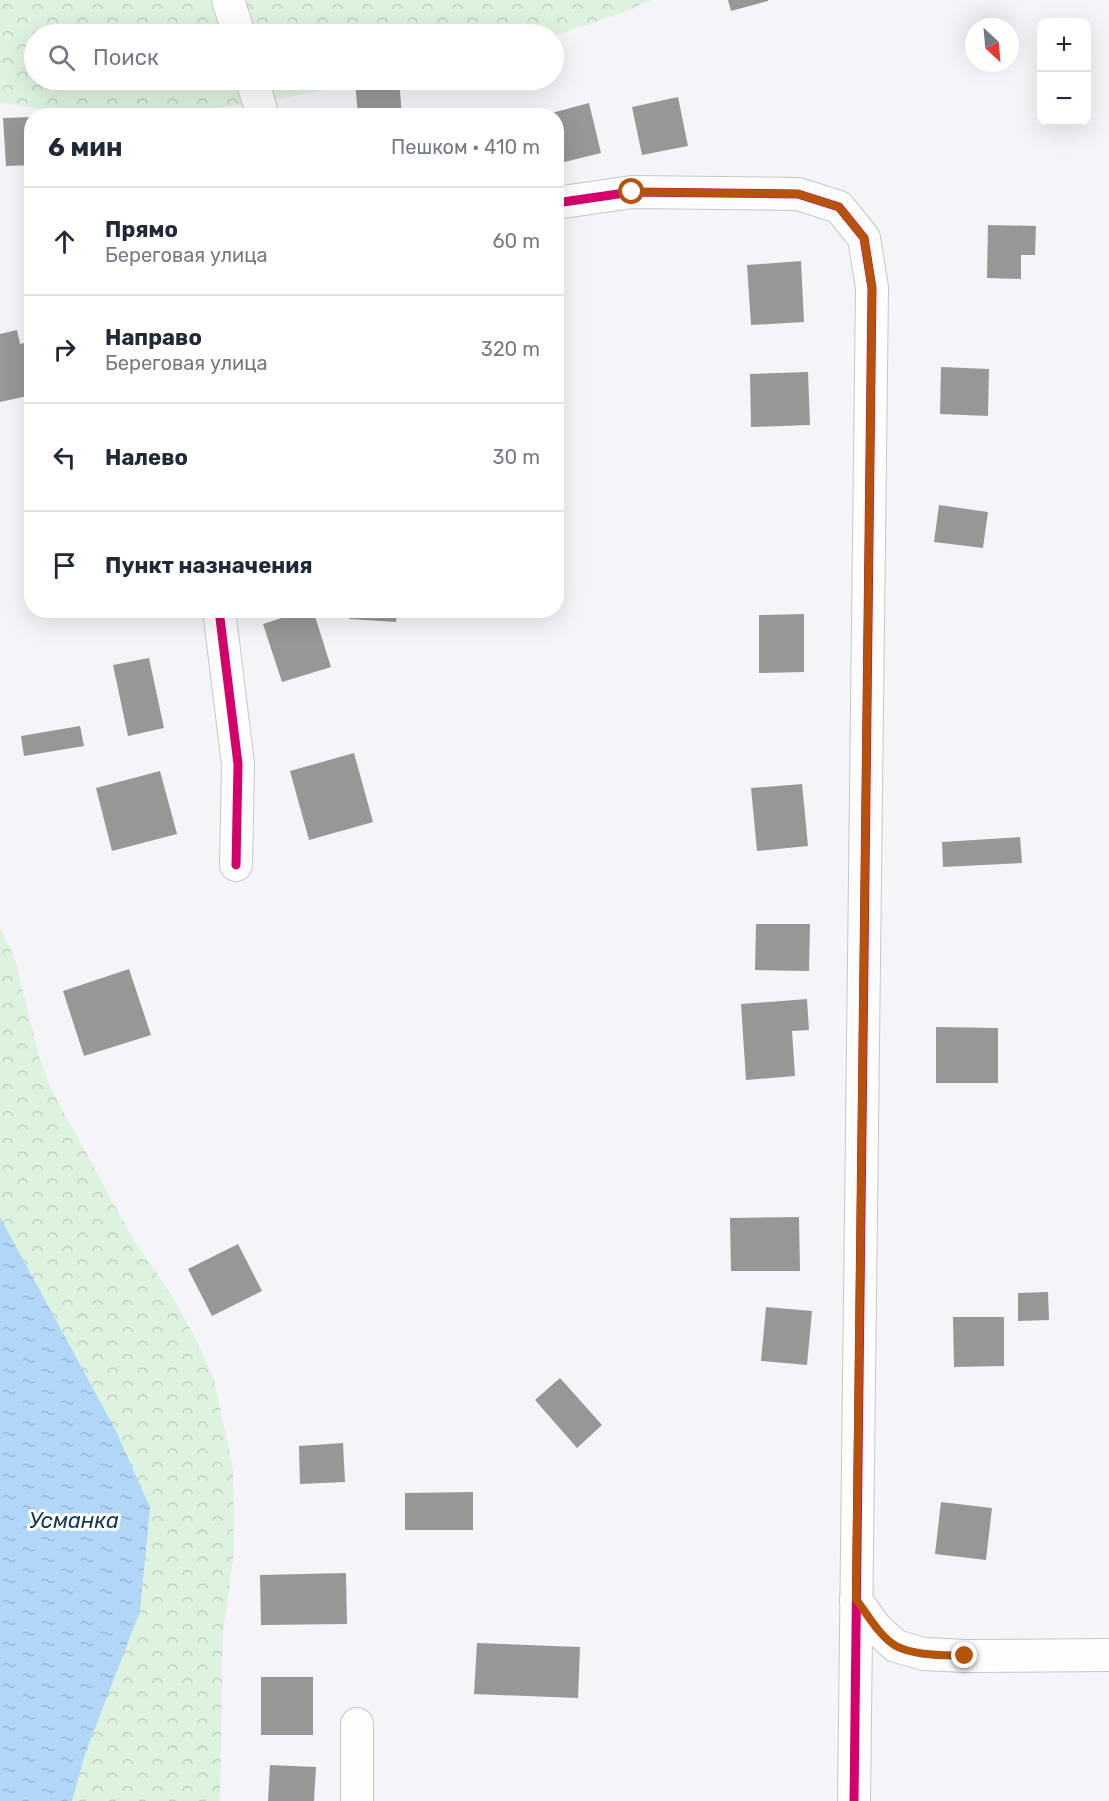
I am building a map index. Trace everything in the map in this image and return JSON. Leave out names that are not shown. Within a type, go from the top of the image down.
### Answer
[{"type":"street","points":[[228,0],[235,24]]},
{"type":"street","points":[[255,90],[261,108]]},
{"type":"street","points":[[564,201],[632,192],[798,194],[839,207],[864,238],[872,288],[854,1801]]},
{"type":"street","points":[[220,618],[238,764],[236,865]]},
{"type":"street","points":[[856,1599],[876,1628],[896,1646],[924,1654],[1109,1655]]},
{"type":"street","points":[[357,1724],[357,1801]]},
{"type":"green space","points":[[0,0],[651,0],[627,11],[564,33],[564,24],[24,24],[24,90],[326,90],[214,108],[36,108],[0,103]]},
{"type":"green space","points":[[0,927],[15,959],[40,1060],[52,1091],[132,1237],[174,1299],[214,1380],[233,1469],[234,1552],[223,1633],[220,1801],[0,1801]]},
{"type":"water","name":"Усманка","points":[[0,1217],[115,1429],[150,1507],[140,1611],[85,1754],[72,1801],[0,1801]]},
{"type":"building","points":[[728,0],[768,0],[768,1],[731,11]]},
{"type":"building","points":[[356,90],[400,90],[401,108],[357,108]]},
{"type":"building","points":[[678,97],[688,146],[642,155],[632,107]]},
{"type":"building","points":[[589,103],[601,153],[564,162],[564,110]]},
{"type":"building","points":[[24,117],[24,165],[6,166],[3,118]]},
{"type":"building","points":[[988,225],[1036,226],[1035,255],[1021,255],[1021,279],[987,278]]},
{"type":"building","points":[[801,261],[804,322],[751,325],[747,265]]},
{"type":"building","points":[[17,330],[20,344],[24,343],[24,397],[0,402],[0,334]]},
{"type":"building","points":[[941,367],[989,369],[988,416],[940,414]]},
{"type":"building","points":[[808,372],[810,425],[751,427],[750,374]]},
{"type":"building","points":[[939,505],[988,512],[983,548],[934,542]]},
{"type":"building","points":[[804,614],[804,672],[759,673],[759,615]]},
{"type":"building","points":[[281,618],[316,618],[331,667],[282,682],[263,624]]},
{"type":"building","points":[[349,618],[396,618],[396,622]]},
{"type":"building","points":[[149,658],[164,728],[128,736],[113,665]]},
{"type":"building","points":[[80,726],[84,746],[24,756],[21,736]]},
{"type":"building","points":[[354,753],[373,822],[309,840],[290,771]]},
{"type":"building","points":[[160,771],[177,834],[112,851],[96,788]]},
{"type":"building","points":[[802,784],[808,846],[757,851],[751,788]]},
{"type":"building","points":[[1020,837],[1022,863],[943,867],[942,842]]},
{"type":"building","points":[[756,924],[810,924],[809,971],[755,970]]},
{"type":"building","points":[[129,969],[151,1035],[84,1056],[63,991]]},
{"type":"building","points":[[807,999],[809,1030],[792,1031],[795,1076],[746,1080],[741,1004]]},
{"type":"building","points":[[936,1027],[998,1028],[998,1083],[936,1083]]},
{"type":"building","points":[[799,1217],[800,1271],[731,1271],[730,1218]]},
{"type":"building","points":[[238,1244],[262,1291],[212,1316],[188,1269]]},
{"type":"building","points":[[1048,1292],[1049,1320],[1018,1321],[1018,1293]]},
{"type":"building","points":[[766,1307],[812,1311],[807,1365],[761,1361]]},
{"type":"building","points":[[953,1317],[1004,1317],[1004,1366],[954,1367]]},
{"type":"building","points":[[560,1378],[602,1425],[577,1448],[535,1400]]},
{"type":"building","points":[[343,1443],[345,1482],[300,1484],[299,1446]]},
{"type":"building","points":[[473,1492],[473,1530],[405,1530],[405,1493]]},
{"type":"building","points":[[941,1502],[992,1508],[986,1560],[935,1554]]},
{"type":"building","points":[[346,1573],[347,1624],[261,1625],[260,1575]]},
{"type":"building","points":[[477,1643],[580,1647],[578,1698],[474,1694]]},
{"type":"building","points":[[261,1677],[313,1677],[313,1735],[261,1735]]},
{"type":"building","points":[[270,1765],[316,1767],[314,1801],[268,1801]]},
{"type":"cycle path","points":[[564,202],[632,192],[798,194],[839,207],[864,238],[872,288],[854,1801]]},
{"type":"cycle path","points":[[220,618],[238,764],[236,865]]},
{"type":"route","points":[[632,192],[798,194],[839,207],[864,238],[872,288],[856,1599],[876,1628],[896,1646],[924,1654],[965,1656]]}]
